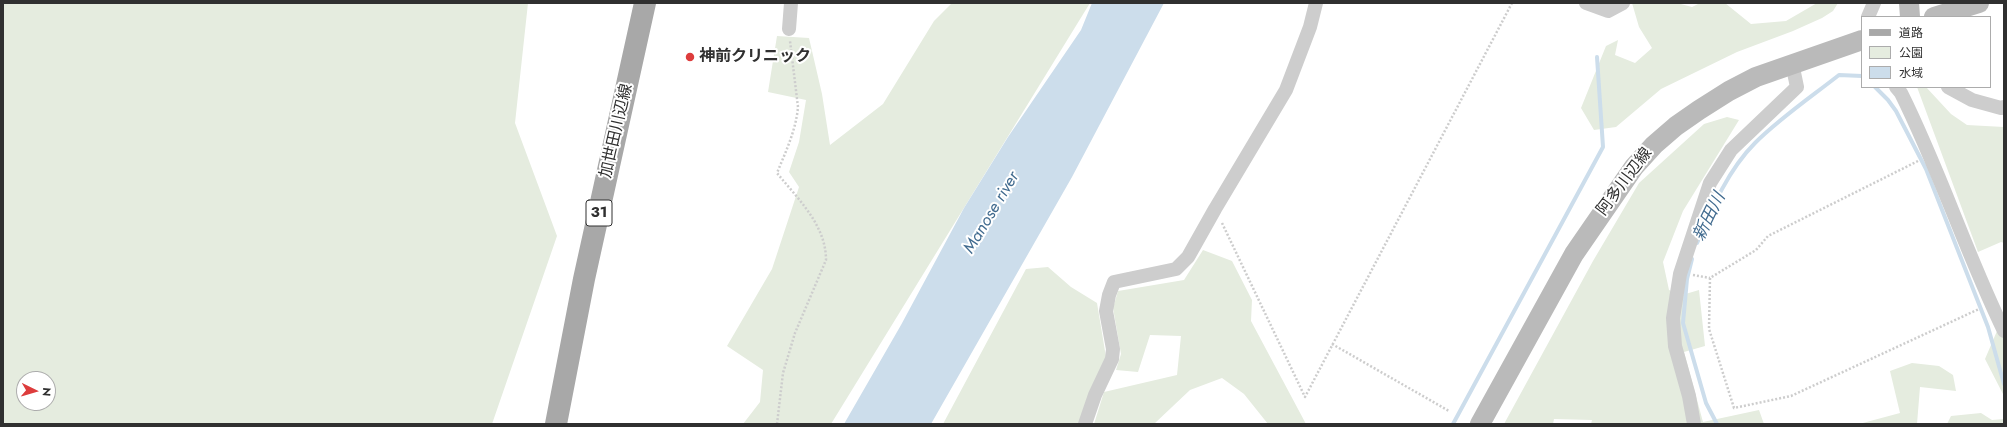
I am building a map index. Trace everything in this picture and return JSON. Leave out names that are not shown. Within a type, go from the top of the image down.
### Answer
[{"type":"main road","name":"加世田川辺線","points":[[556,424],[584,279],[645,3]]},
{"type":"main road","points":[[1909,3],[1910,16]]},
{"type":"main road","points":[[1937,16],[1978,3]]},
{"type":"main road","name":"阿多川辺線","points":[[1480,424],[1574,254],[1639,162],[1654,145],[1676,126],[1729,91],[1756,77],[1792,63],[1861,40]]},
{"type":"street","points":[[789,29],[791,3]]},
{"type":"street","points":[[1085,424],[1094,395],[1112,359],[1114,349],[1106,311],[1109,295],[1114,282],[1176,269],[1188,257],[1215,208],[1286,90],[1310,27],[1316,3]]},
{"type":"street","points":[[1586,3],[1608,11],[1623,3]]},
{"type":"street","points":[[1868,16],[1874,3]]},
{"type":"street","points":[[1694,424],[1689,396],[1675,346],[1673,318],[1680,274],[1710,183],[1730,150],[1797,87],[1792,63]]},
{"type":"street","points":[[1897,88],[1901,93],[1930,154],[1970,257],[2004,331]]},
{"type":"street","points":[[1950,88],[1972,100],[2001,108],[2004,107]]},
{"type":"path","points":[[1215,208],[1304,397],[1512,3]]},
{"type":"path","points":[[777,424],[782,373],[795,333],[826,260],[826,247],[819,226],[777,173],[795,128],[798,107],[789,29]]},
{"type":"path","points":[[1703,277],[1710,278],[1756,250],[1768,236],[1916,162]]},
{"type":"path","points":[[1710,278],[1709,329],[1734,408],[1791,396],[1974,312]]},
{"type":"path","points":[[1332,344],[1449,411]]},
{"type":"green space","points":[[3,3],[528,3],[515,123],[557,236],[492,424],[3,424]]},
{"type":"green space","points":[[952,3],[1090,3],[831,424],[743,424],[760,402],[763,370],[727,346],[772,269],[799,187],[789,172],[799,142],[806,100],[768,92],[777,36],[809,38],[822,94],[830,145],[883,104],[934,21]]},
{"type":"green space","points":[[1632,3],[1677,3],[1692,7],[1700,3],[1725,3],[1751,24],[1786,21],[1817,3],[1838,3],[1833,11],[1822,18],[1793,31],[1737,52],[1661,89],[1616,127],[1594,130],[1581,108],[1606,46],[1618,40],[1615,55],[1635,63],[1652,48],[1639,27]]},
{"type":"green space","points":[[1917,88],[1927,88],[1951,114],[1967,125],[2004,127],[2004,243],[2001,242],[1978,252]]},
{"type":"green space","points":[[1727,117],[1739,120],[1683,211],[1663,262],[1669,290],[1682,295],[1699,290],[1705,346],[1684,352],[1703,422],[1759,410],[1764,424],[1591,424],[1592,420],[1554,419],[1553,424],[1504,424],[1593,261],[1639,183],[1704,124]]},
{"type":"green space","points":[[1203,250],[1232,261],[1252,300],[1251,321],[1306,424],[1268,424],[1244,394],[1222,378],[1190,390],[1154,424],[1094,424],[1104,392],[1177,375],[1181,336],[1150,335],[1138,372],[1116,370],[1121,354],[1113,308],[1118,291],[1184,280]]},
{"type":"green space","points":[[1048,267],[1071,287],[1097,303],[1106,357],[1079,424],[943,424],[1026,269]]},
{"type":"green space","points":[[2004,317],[2004,396],[1985,359]]},
{"type":"green space","points":[[1912,363],[1939,366],[1953,375],[1956,391],[1920,387],[1917,424],[1859,424],[1900,413],[1890,371]]},
{"type":"green space","points":[[1981,413],[1992,420],[2004,419],[2004,424],[1947,424],[1951,416]]},
{"type":"water","name":"Manose river","points":[[1092,3],[1164,3],[1072,177],[931,424],[844,424],[901,325],[964,208],[1008,137],[1081,30]]},
{"type":"waterway","points":[[1453,424],[1603,147],[1597,57]]},
{"type":"waterway","name":"新田川","points":[[1697,243],[1715,203],[1729,177],[1745,154],[1755,143],[1785,116],[1839,75],[1861,76]]},
{"type":"waterway","name":"新田川","points":[[1876,88],[1896,111],[1926,169],[1988,327],[2004,384]]},
{"type":"waterway","name":"新田川","points":[[1692,259],[1687,279],[1683,323],[1706,403],[1717,424]]},
{"type":"place","name":"神前クリニック","points":[[690,57]]}]
